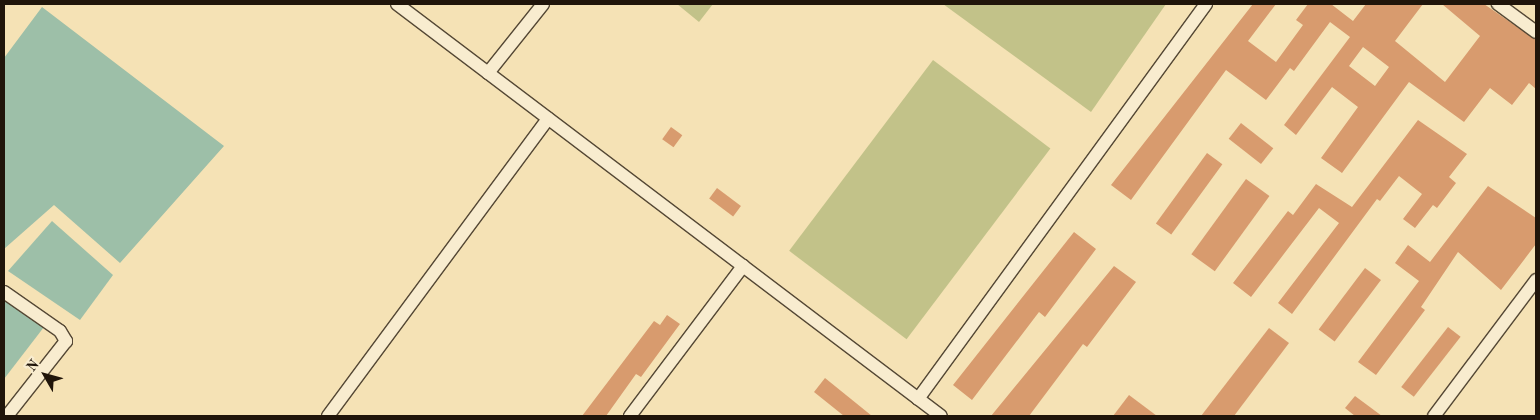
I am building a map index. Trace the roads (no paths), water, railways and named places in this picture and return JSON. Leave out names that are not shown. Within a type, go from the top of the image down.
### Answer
[{"type":"street","points":[[397,4],[941,416]]},
{"type":"street","points":[[488,73],[543,4]]},
{"type":"street","points":[[918,399],[1206,4]]},
{"type":"street","points":[[1498,4],[1536,32]]},
{"type":"street","points":[[328,416],[548,119]]},
{"type":"street","points":[[630,416],[743,266]]},
{"type":"street","points":[[1434,416],[1536,280]]},
{"type":"street","points":[[4,292],[60,331],[66,341],[7,416]]}]
